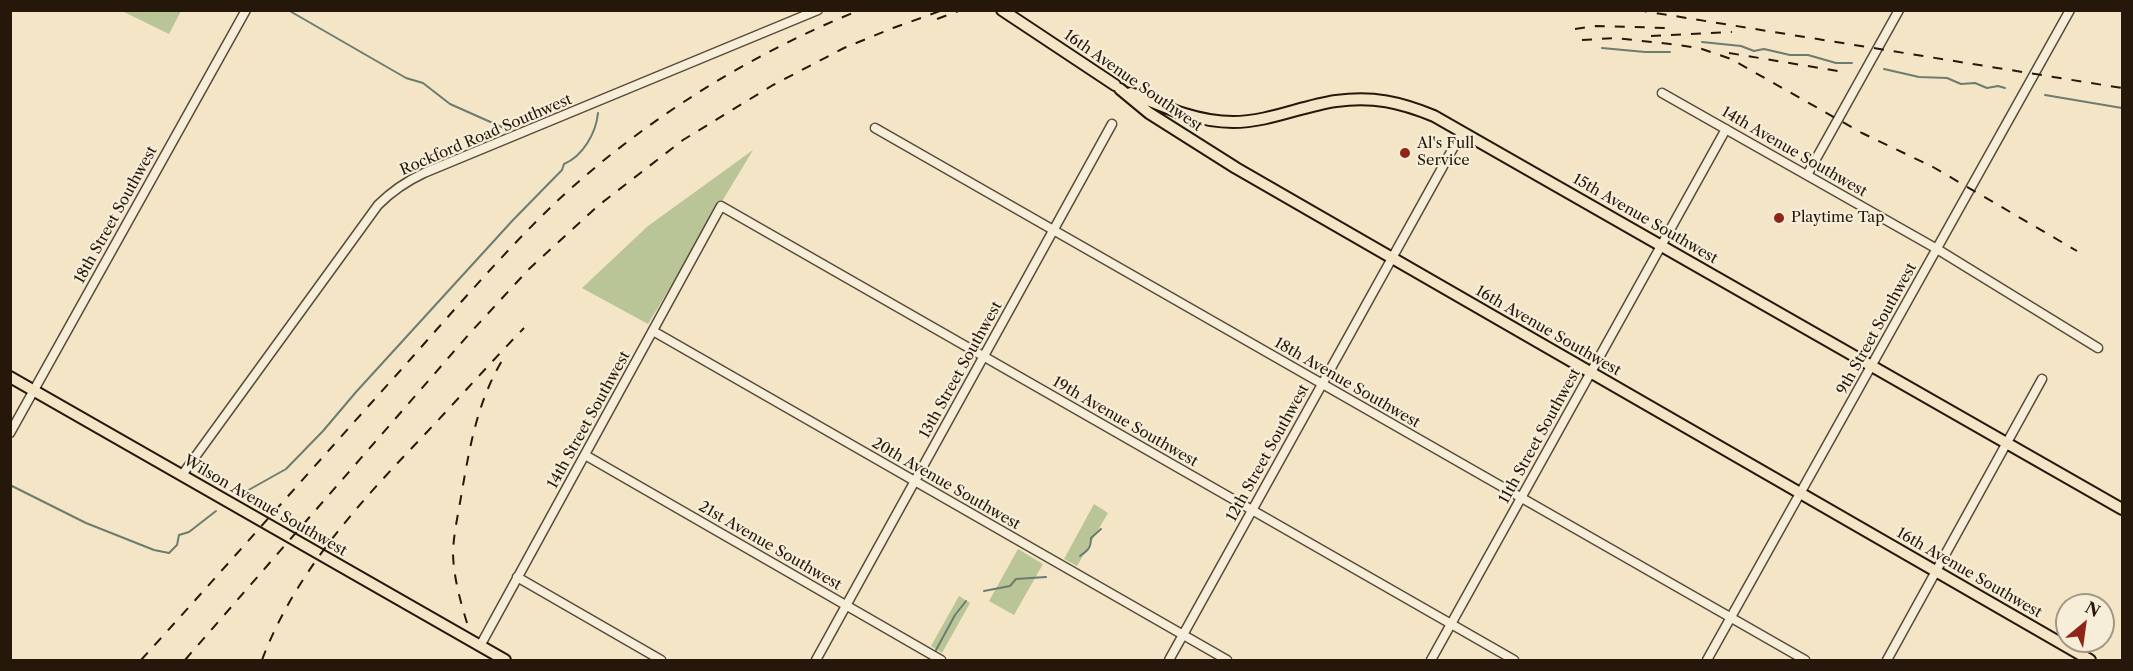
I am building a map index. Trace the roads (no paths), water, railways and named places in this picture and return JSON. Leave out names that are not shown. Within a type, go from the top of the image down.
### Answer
[{"type":"main road","name":"16th Avenue Southwest","points":[[1002,10],[1118,87],[1149,113],[1184,136],[2090,660]]},
{"type":"main road","name":"15th Avenue Southwest","points":[[1118,87],[1197,118],[1232,122],[1265,120],[1334,102],[1364,99],[1387,100],[1434,116],[2122,510]]},
{"type":"main road","name":"Wilson Avenue Southwest","points":[[10,377],[505,660]]},
{"type":"street","name":"18th Street Southwest","points":[[10,433],[246,10]]},
{"type":"street","name":"Rockford Road Southwest","points":[[182,475],[378,205],[405,182],[818,10]]},
{"type":"street","name":"9th Street Southwest","points":[[1707,660],[2070,10]]},
{"type":"street","points":[[1807,175],[1899,11]]},
{"type":"street","name":"14th Avenue Southwest","points":[[1662,93],[1937,249],[2098,348]]},
{"type":"street","name":"13th Street Southwest","points":[[816,660],[1112,124]]},
{"type":"street","name":"18th Avenue Southwest","points":[[875,128],[1805,660]]},
{"type":"street","name":"11th Street Southwest","points":[[1431,660],[1726,129]]},
{"type":"street","name":"12th Street Southwest","points":[[1169,660],[1462,132]]},
{"type":"street","name":"14th Street Southwest","points":[[480,646],[721,206]]},
{"type":"street","name":"19th Avenue Southwest","points":[[721,206],[1514,660]]},
{"type":"street","name":"20th Avenue Southwest","points":[[653,331],[1227,660]]},
{"type":"street","points":[[1887,660],[2042,379]]},
{"type":"street","name":"21st Avenue Southwest","points":[[585,455],[941,660]]},
{"type":"street","points":[[518,578],[661,660]]},
{"type":"waterway","points":[[288,10],[406,78],[423,83],[450,104],[504,128]]},
{"type":"waterway","points":[[1702,42],[1741,46],[1754,51],[1764,49],[1790,55],[1808,55],[1836,63],[1852,63]]},
{"type":"waterway","points":[[1602,48],[1670,52]]},
{"type":"waterway","points":[[1884,69],[1919,77],[1947,78],[1961,84],[1975,83],[1987,88],[1998,86],[2005,88]]},
{"type":"waterway","points":[[2045,95],[2122,108]]},
{"type":"waterway","points":[[245,492],[286,469],[323,431],[513,220],[562,170],[564,164],[583,150],[595,128],[598,113]]},
{"type":"waterway","points":[[10,485],[86,523],[154,550],[169,553],[177,545],[179,535],[189,532],[216,511]]},
{"type":"waterway","points":[[1080,556],[1088,548],[1091,538],[1101,529]]},
{"type":"waterway","points":[[984,591],[1010,586],[1016,579],[1046,577]]},
{"type":"waterway","points":[[936,650],[955,615],[966,601]]},
{"type":"railway","points":[[141,660],[471,291],[554,204],[623,145],[698,93],[777,48],[860,10]]},
{"type":"railway","points":[[185,660],[470,333],[529,269],[599,205],[683,140],[773,85],[844,48],[943,10]]},
{"type":"railway","points":[[937,19],[961,10]]},
{"type":"railway","points":[[1637,10],[2122,88]]},
{"type":"railway","points":[[1575,29],[1596,26],[1668,28]]},
{"type":"railway","points":[[1651,36],[1732,32]]},
{"type":"railway","points":[[1582,40],[1615,38],[1670,44],[1699,48],[1731,59],[1862,133],[1933,167],[2077,251]]},
{"type":"railway","points":[[1729,53],[1838,71]]},
{"type":"railway","points":[[262,660],[293,596],[312,566],[355,510],[524,328]]},
{"type":"railway","points":[[467,623],[454,569],[454,536],[476,423],[487,390],[503,359]]},
{"type":"place","name":"Al's Full Service","points":[[1405,153]]},
{"type":"place","name":"Playtime Tap","points":[[1779,218]]}]
